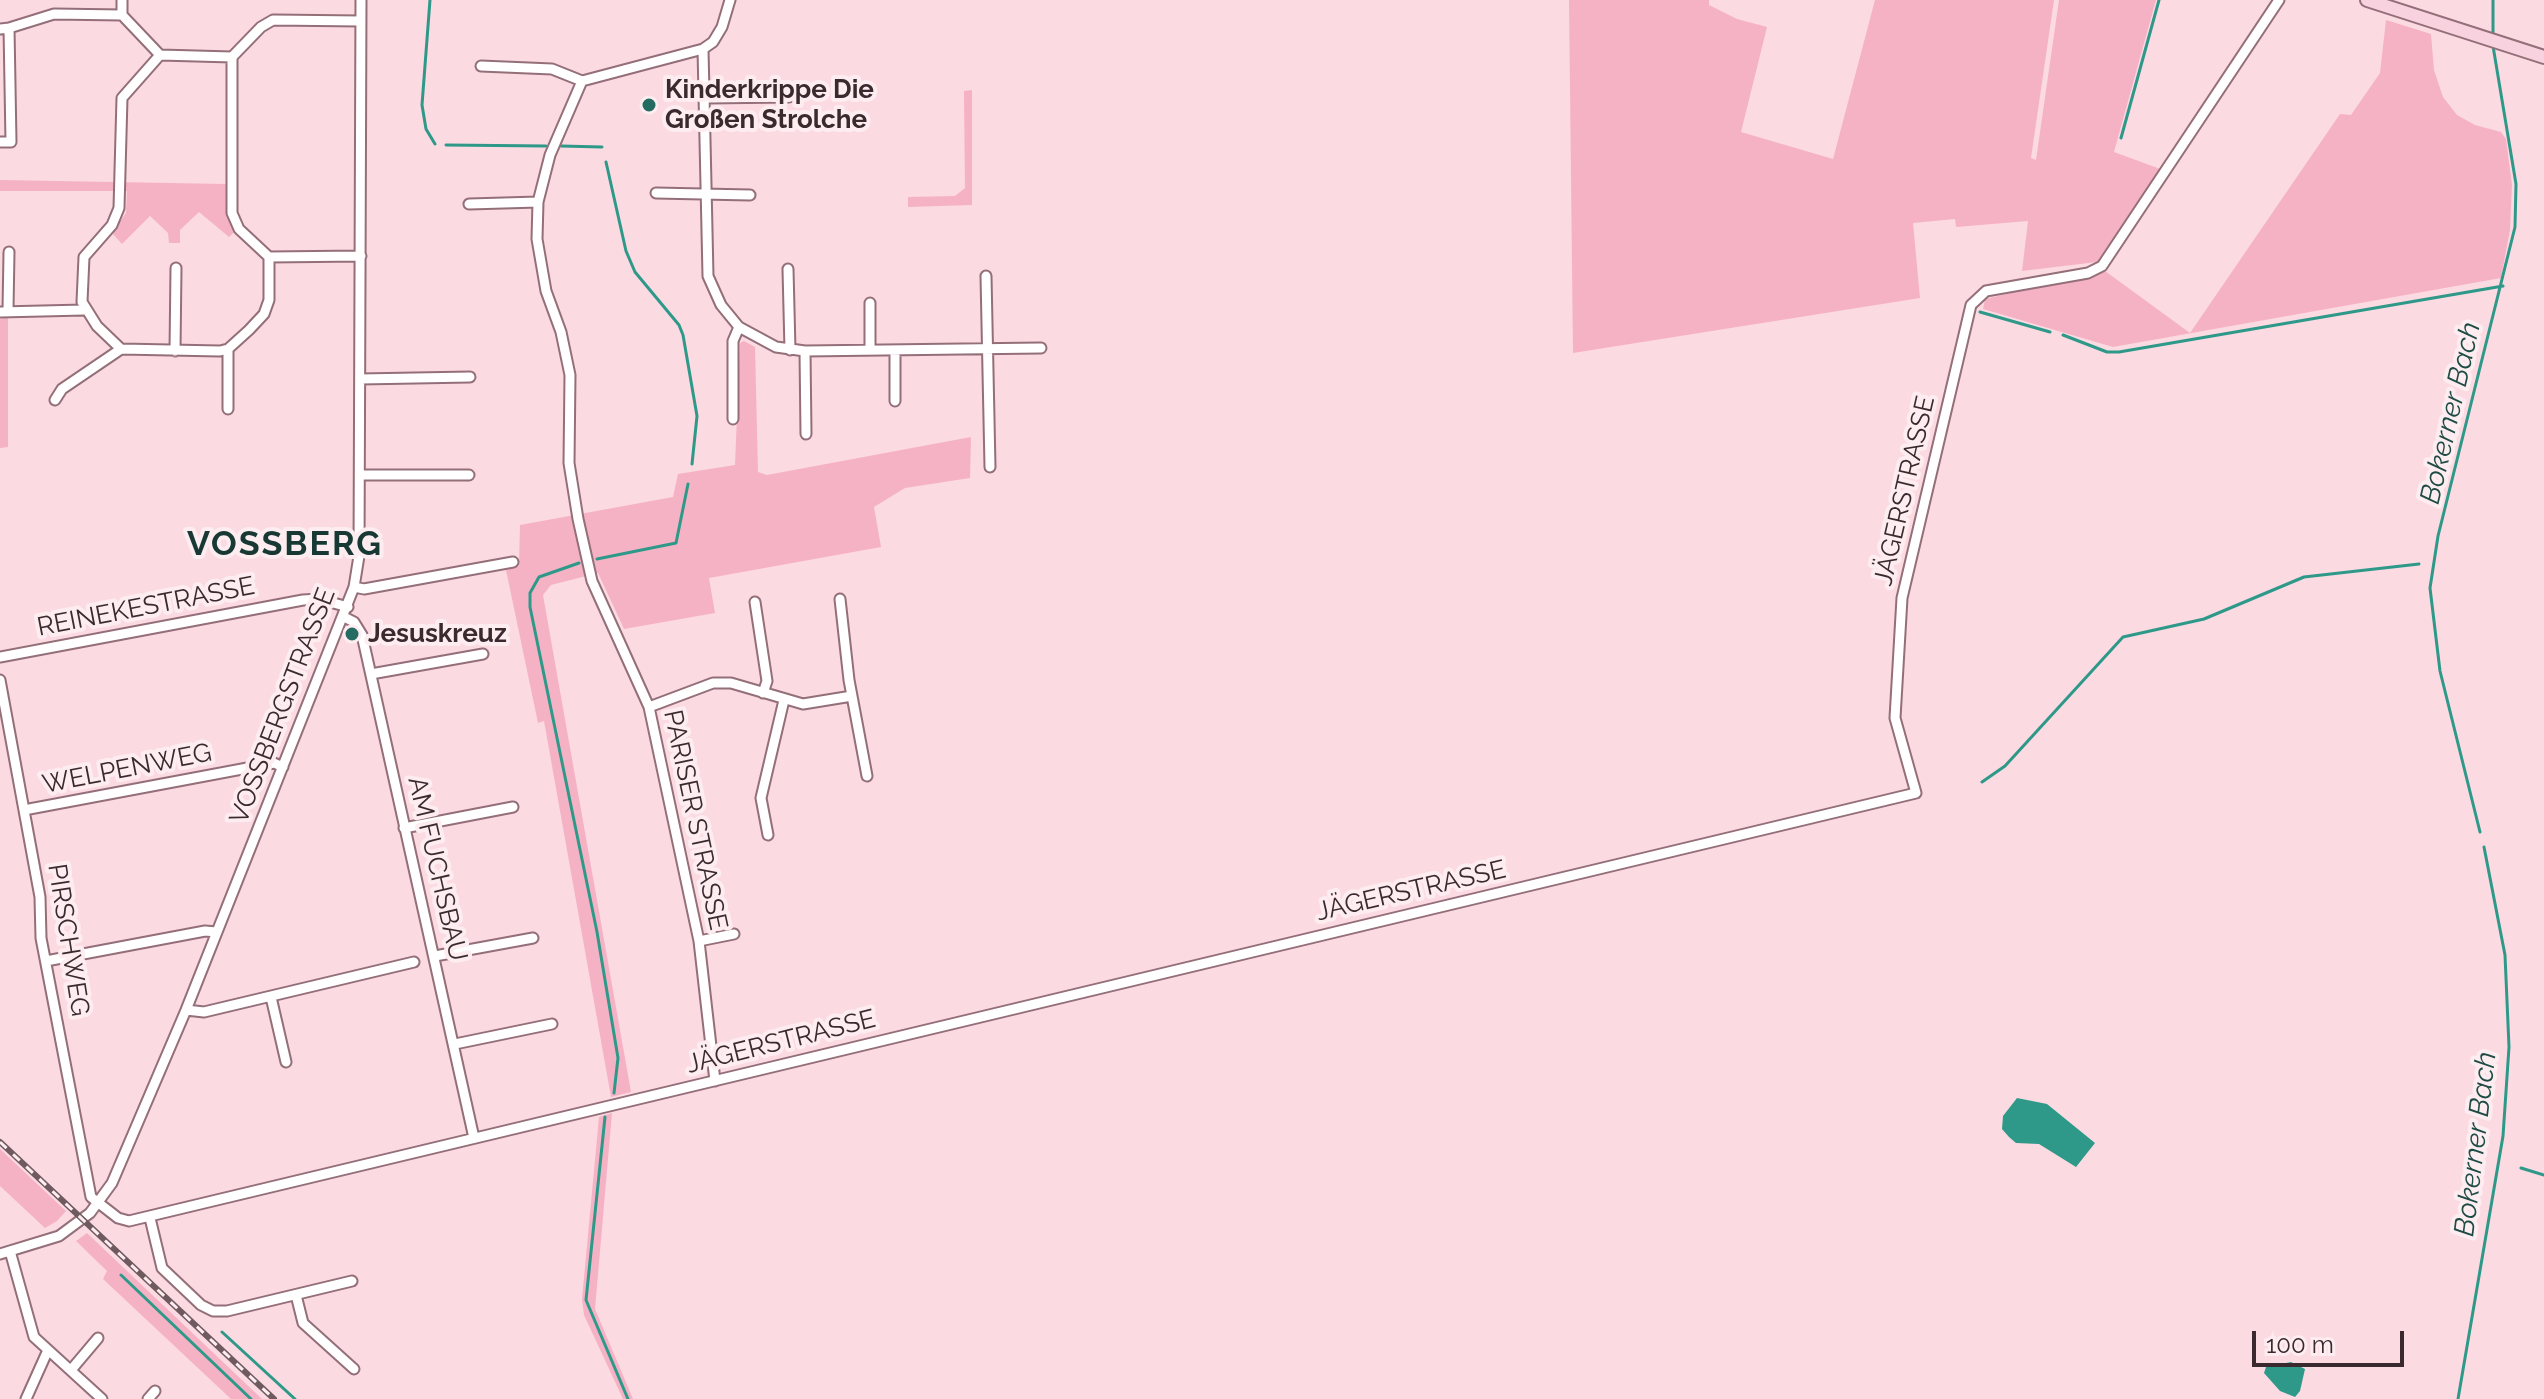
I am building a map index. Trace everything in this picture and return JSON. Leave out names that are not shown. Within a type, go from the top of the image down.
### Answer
[{"type":"main road","points":[[2367,0],[2544,57]]},
{"type":"street","points":[[122,0],[122,15],[160,55],[232,57]]},
{"type":"street","name":"VOSSBERGSTRASSE","points":[[98,1204],[128,1152],[354,587],[359,556],[360,475],[361,0]]},
{"type":"street","points":[[481,66],[552,69],[582,81],[703,49],[713,42],[722,27],[730,0]]},
{"type":"street","name":"JÄGERSTRASSE","points":[[98,1204],[129,1221],[150,1218],[1916,793],[1895,718],[1902,598],[1971,305],[1986,291],[2088,273],[2102,266],[2279,0]]},
{"type":"street","points":[[0,142],[11,142],[5,28],[54,14],[122,15]]},
{"type":"street","points":[[361,21],[273,20],[261,27],[232,57],[232,213],[239,229],[269,257],[361,256]]},
{"type":"street","points":[[703,49],[708,276],[721,305],[739,327],[758,339],[790,350],[1041,348]]},
{"type":"street","points":[[121,349],[84,310],[84,257],[112,225],[119,208],[122,98],[125,90],[160,55]]},
{"type":"street","name":"PARISER STRASSE","points":[[582,81],[550,155],[538,202],[540,262],[570,375],[569,463],[578,519],[592,581],[649,707],[699,941],[715,1081]]},
{"type":"street","points":[[706,98],[789,97]]},
{"type":"street","points":[[656,193],[750,195]]},
{"type":"street","points":[[469,204],[538,202]]},
{"type":"street","points":[[9,252],[4,311],[84,310]]},
{"type":"street","points":[[228,409],[228,349],[267,308],[269,257]]},
{"type":"street","points":[[175,351],[176,268]]},
{"type":"street","points":[[788,269],[790,350]]},
{"type":"street","points":[[986,276],[990,467]]},
{"type":"street","points":[[870,303],[870,350]]},
{"type":"street","points":[[733,419],[733,341],[739,327]]},
{"type":"street","points":[[55,400],[62,389],[121,349],[228,349]]},
{"type":"street","points":[[895,350],[895,401]]},
{"type":"street","points":[[805,351],[806,434]]},
{"type":"street","points":[[360,379],[470,377]]},
{"type":"street","points":[[360,475],[469,475]]},
{"type":"street","points":[[354,587],[364,589],[513,562]]},
{"type":"street","name":"REINEKESTRASSE","points":[[0,657],[303,600],[319,599],[346,612]]},
{"type":"street","points":[[840,599],[852,696],[867,776]]},
{"type":"street","points":[[755,602],[767,681],[763,693]]},
{"type":"street","name":"AM FUCHSBAU","points":[[346,612],[362,635],[474,1138]]},
{"type":"street","points":[[371,674],[483,654]]},
{"type":"street","name":"PIRSCHWEG","points":[[0,680],[40,897],[46,961],[91,1197],[98,1204]]},
{"type":"street","points":[[649,707],[713,683],[731,683],[803,704],[852,696]]},
{"type":"street","points":[[768,835],[761,798],[784,700]]},
{"type":"street","name":"WELPENWEG","points":[[24,810],[274,763],[283,767]]},
{"type":"street","points":[[404,828],[513,807]]},
{"type":"street","points":[[46,961],[205,931],[217,932]]},
{"type":"street","points":[[699,941],[734,934]]},
{"type":"street","points":[[435,956],[533,938]]},
{"type":"street","points":[[186,1010],[204,1012],[414,962]]},
{"type":"street","points":[[271,997],[286,1062]]},
{"type":"street","points":[[455,1044],[552,1024]]},
{"type":"street","points":[[98,1204],[59,1236],[5,1253],[29,1326],[48,1350],[102,1399]]},
{"type":"street","points":[[150,1218],[162,1268],[201,1305],[213,1311],[227,1311],[352,1281]]},
{"type":"street","points":[[296,1295],[303,1323],[354,1369]]},
{"type":"street","points":[[71,1370],[98,1338]]},
{"type":"street","points":[[26,1399],[48,1350]]},
{"type":"shaded area","points":[[1569,0],[1709,0],[1709,5],[1737,19],[1767,27],[1741,132],[1833,159],[1875,0],[2054,0],[2031,158],[2036,160],[2059,0],[2156,0],[2114,152],[2163,170],[2109,253],[2097,262],[2022,271],[2028,221],[1956,227],[1955,219],[1913,223],[1920,298],[1573,353]]},
{"type":"shaded area","points":[[2386,20],[2431,34],[2434,70],[2443,97],[2457,115],[2475,125],[2501,132],[2506,139],[2512,185],[2510,230],[2501,278],[2113,347],[1983,309],[1985,299],[2105,271],[2190,333],[2340,114],[2351,115],[2380,73]]},
{"type":"shaded area","points":[[972,90],[972,205],[908,207],[908,197],[955,196],[965,188],[964,91]]},
{"type":"shaded area","points":[[0,180],[226,184],[226,214],[235,231],[229,237],[199,212],[180,230],[180,243],[169,243],[168,233],[150,216],[122,244],[112,233],[126,213],[127,191],[0,191]]},
{"type":"shaded area","points":[[8,317],[8,447],[0,448],[0,319]]},
{"type":"shaded area","points":[[744,341],[755,347],[758,472],[767,475],[971,437],[970,478],[905,488],[874,507],[881,547],[709,578],[715,613],[624,629],[598,573],[551,585],[543,595],[631,1092],[611,1097],[544,721],[538,723],[506,570],[519,566],[520,525],[673,497],[678,474],[735,465],[740,343]]},
{"type":"shaded area","points":[[2017,1098],[2047,1104],[2095,1143],[2076,1167],[2039,1144],[2016,1143],[2002,1129],[2003,1116]]},
{"type":"shaded area","points":[[612,1113],[595,1309],[633,1399],[623,1399],[584,1315],[582,1299],[599,1117]]},
{"type":"shaded area","points":[[0,1149],[66,1211],[57,1221],[45,1228],[0,1186]]},
{"type":"shaded area","points":[[87,1233],[262,1399],[231,1399],[103,1279],[107,1271],[76,1241]]},
{"type":"shaded area","points":[[2291,1362],[2305,1369],[2300,1391],[2295,1397],[2280,1391],[2264,1373],[2266,1367]]},
{"type":"waterway","points":[[430,0],[422,105],[426,129],[435,144]]},
{"type":"waterway","points":[[2121,138],[2159,0]]},
{"type":"waterway","name":"Bokerner Bach","points":[[2493,0],[2493,38]]},
{"type":"waterway","name":"Bokerner Bach","points":[[2480,832],[2440,671],[2430,588],[2438,536],[2515,227],[2516,184],[2493,46]]},
{"type":"waterway","points":[[446,145],[546,146]]},
{"type":"waterway","points":[[561,146],[602,147]]},
{"type":"waterway","points":[[606,162],[626,251],[635,272],[679,325],[683,335],[697,416],[692,464]]},
{"type":"waterway","points":[[2063,335],[2107,352],[2119,352],[2503,286]]},
{"type":"waterway","points":[[1980,312],[2050,332]]},
{"type":"waterway","points":[[597,559],[676,543],[688,484]]},
{"type":"waterway","points":[[579,563],[539,577],[530,593],[530,607],[597,932],[618,1058],[614,1093]]},
{"type":"waterway","points":[[1982,782],[2005,766],[2123,637],[2204,619],[2304,577],[2419,564]]},
{"type":"waterway","name":"Bokerner Bach","points":[[2458,1399],[2503,1136],[2509,1047],[2505,955],[2484,847]]},
{"type":"waterway","points":[[605,1117],[586,1300],[628,1399]]},
{"type":"waterway","points":[[2521,1168],[2544,1175]]},
{"type":"waterway","points":[[121,1275],[251,1399]]},
{"type":"waterway","points":[[222,1332],[295,1399]]},
{"type":"railway","points":[[0,1142],[274,1399]]},
{"type":"place","name":"Kinderkrippe Die Großen Strolche","points":[[649,105]]},
{"type":"place","name":"Jesuskreuz","points":[[352,634]]},
{"type":"district","name":"VOSSBERG","points":[[285,545]]}]
